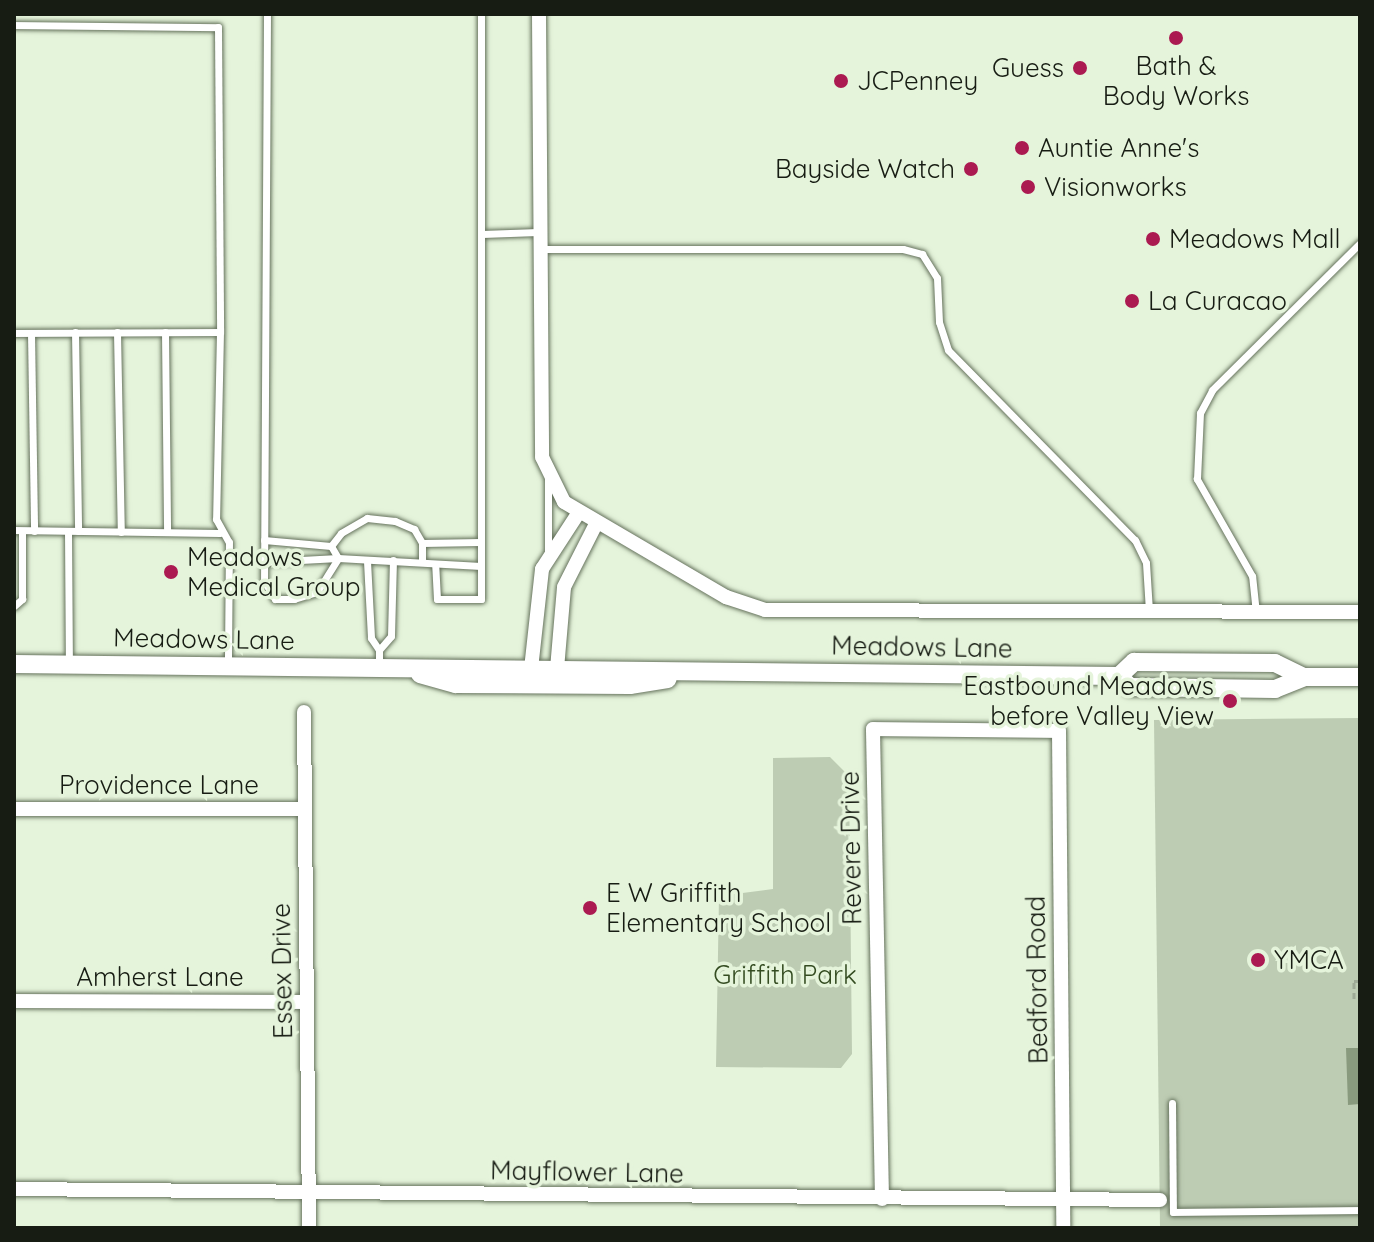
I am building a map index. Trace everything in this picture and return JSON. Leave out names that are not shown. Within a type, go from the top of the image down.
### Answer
[{"type":"street","points":[[539,14],[538,249],[542,457],[555,493],[579,512],[726,597],[765,610],[1256,615],[1360,612]]},
{"type":"street","points":[[531,669],[536,591],[548,559],[579,512]]},
{"type":"street","points":[[557,669],[564,587],[596,524]]},
{"type":"street","name":"Meadows Lane","points":[[384,662],[456,684],[630,685],[724,671]]},
{"type":"street","name":"Meadows Lane","points":[[14,664],[228,666],[384,662],[531,669],[1119,676],[1134,662],[1275,663],[1304,677]]},
{"type":"street","name":"Meadows Lane","points":[[1119,676],[1130,687],[1275,689],[1304,677],[1360,677]]},
{"type":"street","name":"Essex Drive","points":[[304,712],[309,1228]]},
{"type":"street","name":"Revere Drive","points":[[882,1199],[873,729],[1059,731]]},
{"type":"street","name":"Bedford Road","points":[[1059,731],[1063,1228]]},
{"type":"street","name":"Providence Lane","points":[[14,809],[305,809]]},
{"type":"street","name":"Amherst Lane","points":[[14,1001],[306,1002]]},
{"type":"street","name":"Mayflower Lane","points":[[14,1189],[1166,1200]]},
{"type":"lane","points":[[267,14],[264,581],[275,599],[294,599],[317,592],[338,558]]},
{"type":"lane","points":[[435,566],[437,599],[481,599],[481,14]]},
{"type":"lane","points":[[14,25],[218,27],[220,332],[216,519],[220,533],[229,542],[228,666]]},
{"type":"lane","points":[[482,234],[538,232]]},
{"type":"lane","points":[[1256,615],[1252,576],[1197,479],[1200,413],[1212,390],[1360,243]]},
{"type":"lane","points":[[538,249],[903,249],[922,254],[937,278],[939,322],[948,350],[1135,540],[1146,563],[1149,613]]},
{"type":"lane","points":[[75,332],[78,531]]},
{"type":"lane","points":[[117,332],[121,532]]},
{"type":"lane","points":[[165,332],[167,532]]},
{"type":"lane","points":[[14,333],[220,332]]},
{"type":"lane","points":[[31,333],[34,531]]},
{"type":"lane","points":[[547,475],[548,559]]},
{"type":"lane","points":[[331,546],[341,533],[367,518],[414,529],[422,543],[422,562]]},
{"type":"lane","points":[[14,606],[22,599],[18,530],[220,533]]},
{"type":"lane","points":[[68,531],[69,664]]},
{"type":"lane","points":[[264,540],[331,546]]},
{"type":"lane","points":[[422,543],[481,542]]},
{"type":"lane","points":[[331,546],[338,558]]},
{"type":"lane","points":[[264,562],[338,558],[422,562],[435,566],[481,566]]},
{"type":"lane","points":[[384,662],[391,636],[393,560]]},
{"type":"lane","points":[[367,561],[371,638],[384,662]]},
{"type":"lane","points":[[1172,1103],[1166,1200],[1173,1212],[1360,1210]]},
{"type":"path","points":[[1354,999],[1354,981],[1359,984]]},
{"type":"green space","name":"YMCA","points":[[1360,718],[1360,1228],[1160,1227],[1154,720]]},
{"type":"green space","name":"Griffith Park","points":[[830,757],[849,776],[852,1054],[841,1068],[716,1067],[719,896],[773,889],[773,758]]},
{"type":"shaded area","points":[[1346,1048],[1360,1048],[1360,1104],[1348,1105]]},
{"type":"place","name":"Bath & Body Works","points":[[1176,38]]},
{"type":"place","name":"Guess","points":[[1080,68]]},
{"type":"place","name":"JCPenney","points":[[841,81]]},
{"type":"place","name":"Auntie Anne's","points":[[1022,148]]},
{"type":"place","name":"Bayside Watch","points":[[971,169]]},
{"type":"place","name":"Visionworks","points":[[1028,187]]},
{"type":"place","name":"Meadows Mall","points":[[1153,239]]},
{"type":"place","name":"La Curacao","points":[[1132,301]]},
{"type":"place","name":"Meadows Medical Group","points":[[171,572]]},
{"type":"place","name":"Eastbound Meadows before Valley View","points":[[1230,701]]},
{"type":"place","name":"E W Griffith Elementary School","points":[[590,908]]},
{"type":"place","name":"YMCA","points":[[1258,960]]}]
